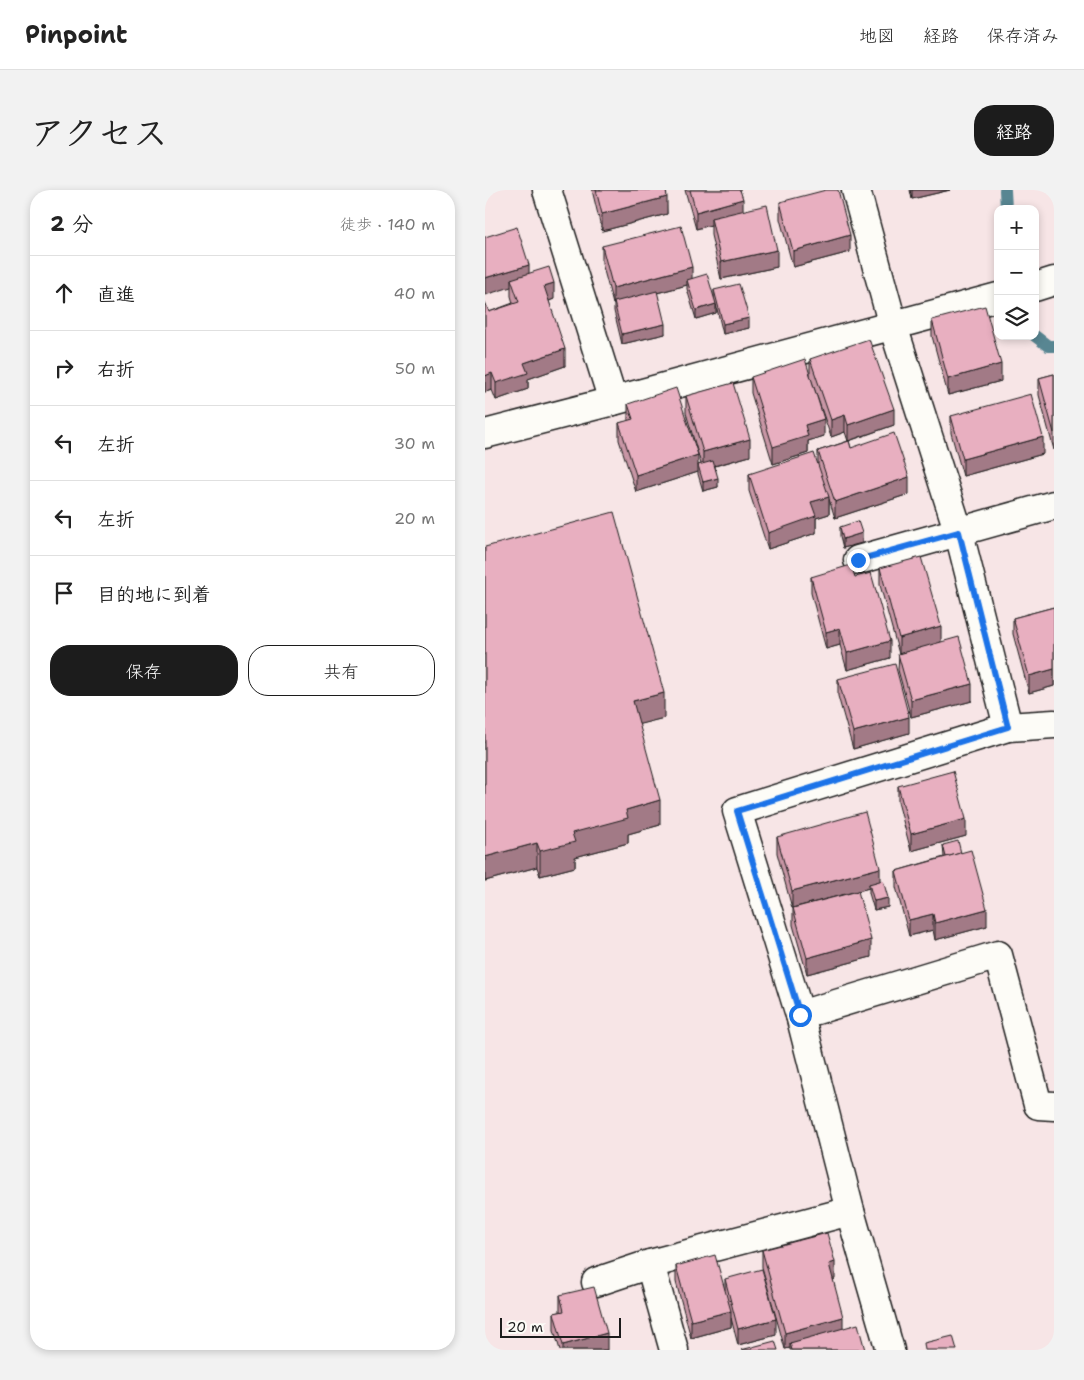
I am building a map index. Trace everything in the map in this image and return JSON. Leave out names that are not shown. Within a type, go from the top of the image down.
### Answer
[{"type":"street","points":[[547,190],[613,401]]},
{"type":"street","points":[[857,190],[893,326],[959,532],[1008,727]]},
{"type":"street","points":[[1039,286],[1054,281]]},
{"type":"street","points":[[485,434],[994,298]]},
{"type":"street","points":[[858,560],[1054,505]]},
{"type":"street","points":[[890,1350],[850,1211],[800,1015],[737,811],[1008,727],[1054,724]]},
{"type":"street","points":[[800,1015],[998,955],[1038,1105],[1054,1106]]},
{"type":"street","points":[[596,1282],[650,1264],[850,1211]]},
{"type":"street","points":[[650,1264],[674,1350]]},
{"type":"building","points":[[596,190],[666,190],[667,197],[602,214]]},
{"type":"building","points":[[690,190],[740,190],[743,199],[696,212]]},
{"type":"building","points":[[826,190],[838,190],[850,235],[793,251],[780,202]]},
{"type":"building","points":[[767,205],[777,250],[721,262],[711,218]]},
{"type":"building","points":[[681,226],[692,267],[613,288],[602,246]]},
{"type":"building","points":[[517,227],[529,265],[485,278],[485,237]]},
{"type":"building","points":[[549,267],[554,283],[544,286],[565,349],[524,363],[528,373],[496,383],[492,373],[485,376],[485,302],[489,312],[519,302],[511,279]]},
{"type":"building","points":[[707,274],[716,304],[696,310],[687,280]]},
{"type":"building","points":[[739,284],[749,318],[723,324],[714,290]]},
{"type":"building","points":[[657,291],[665,324],[622,334],[614,302]]},
{"type":"building","points":[[985,306],[1001,364],[948,379],[932,320]]},
{"type":"building","points":[[869,339],[894,409],[848,425],[845,415],[831,420],[810,359]]},
{"type":"building","points":[[805,359],[824,419],[805,425],[808,436],[773,447],[751,377]]},
{"type":"building","points":[[1054,374],[1054,433],[1039,378]]},
{"type":"building","points":[[733,383],[750,439],[703,452],[686,396]]},
{"type":"building","points":[[676,388],[698,455],[636,475],[619,423],[633,419],[628,404]]},
{"type":"building","points":[[1031,394],[1043,437],[963,459],[951,416]]},
{"type":"building","points":[[894,433],[909,477],[835,502],[818,451],[849,441],[851,448]]},
{"type":"building","points":[[814,453],[829,497],[811,502],[816,516],[768,533],[749,474]]},
{"type":"building","points":[[713,461],[718,478],[703,482],[698,465]]},
{"type":"building","points":[[614,512],[664,693],[633,701],[660,800],[626,810],[628,818],[572,833],[575,842],[540,851],[537,843],[485,857],[485,547]]},
{"type":"building","points":[[858,521],[862,533],[843,539],[840,527]]},
{"type":"building","points":[[921,557],[941,626],[899,638],[880,568]]},
{"type":"building","points":[[851,565],[855,577],[871,573],[890,641],[847,653],[840,628],[826,632],[811,577]]},
{"type":"building","points":[[1054,607],[1054,669],[1029,676],[1013,618]]},
{"type":"building","points":[[959,637],[972,684],[911,700],[898,654]]},
{"type":"building","points":[[895,664],[909,717],[853,732],[838,679]]},
{"type":"building","points":[[953,771],[966,819],[911,834],[898,786]]},
{"type":"building","points":[[865,812],[880,868],[792,891],[777,837]]},
{"type":"building","points":[[958,841],[961,853],[946,857],[943,845]]},
{"type":"building","points":[[971,850],[987,909],[935,923],[933,914],[909,920],[896,871]]},
{"type":"building","points":[[883,880],[888,898],[874,901],[869,884]]},
{"type":"building","points":[[858,891],[871,940],[807,958],[793,908]]},
{"type":"building","points":[[827,1233],[835,1262],[829,1264],[843,1317],[785,1333],[762,1250]]},
{"type":"building","points":[[715,1255],[731,1311],[691,1321],[676,1266]]},
{"type":"building","points":[[762,1269],[776,1319],[738,1329],[725,1279]]},
{"type":"building","points":[[594,1287],[607,1333],[563,1345],[554,1313],[564,1311],[560,1295]]},
{"type":"building","points":[[858,1324],[865,1350],[792,1350],[790,1343]]},
{"type":"building","points":[[953,1336],[957,1350],[925,1350],[924,1343]]},
{"type":"building","points":[[775,1341],[778,1350],[741,1350]]},
{"type":"waterway","points":[[1005,190],[1006,205]]},
{"type":"waterway","points":[[1039,339],[1048,346],[1054,346]]},
{"type":"route","points":[[800,1015],[737,811],[1008,727],[959,532],[858,560]]}]
